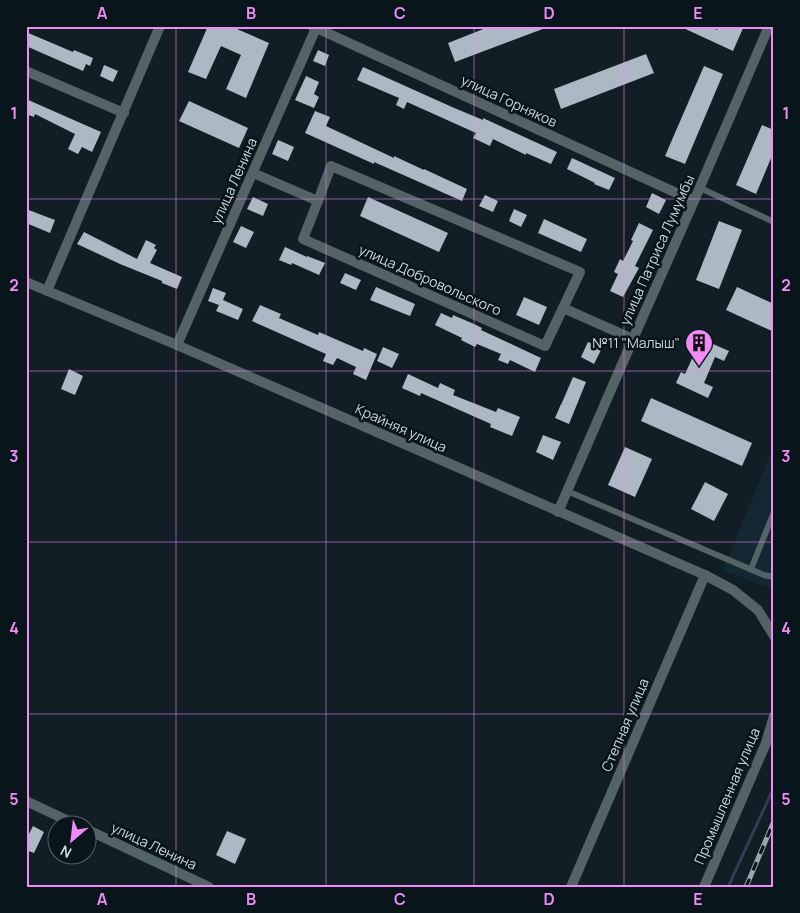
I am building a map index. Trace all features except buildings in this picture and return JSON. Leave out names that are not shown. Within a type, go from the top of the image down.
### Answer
[{"type":"street","points":[[46,291],[160,26]]},
{"type":"street","name":"улица Патриса Лумумбы","points":[[558,512],[769,26]]},
{"type":"street","name":"улица Ленина","points":[[177,345],[314,27]]},
{"type":"street","name":"улица Горняков","points":[[314,27],[694,201]]},
{"type":"street","points":[[26,71],[124,113]]},
{"type":"street","name":"улица Добровольского","points":[[331,166],[580,272],[563,308],[545,346],[302,239],[331,166]]},
{"type":"street","points":[[253,172],[318,201]]},
{"type":"street","name":"Крайняя улица","points":[[26,282],[177,345],[705,575],[733,590],[758,610],[774,636]]},
{"type":"street","points":[[563,308],[633,338]]},
{"type":"street","name":"Степная улица","points":[[571,887],[705,575]]},
{"type":"street","name":"Промышленная улица","points":[[704,887],[766,743],[774,716]]},
{"type":"street","points":[[26,801],[57,816]]},
{"type":"street","name":"улица Ленина","points":[[98,835],[209,887]]},
{"type":"lane","points":[[700,188],[774,222]]},
{"type":"lane","points":[[567,491],[764,575],[774,577]]},
{"type":"lane","points":[[751,569],[774,512]]},
{"type":"shaded area","points":[[774,445],[774,590],[723,570]]},
{"type":"waterway","points":[[728,887],[774,787]]},
{"type":"railway","points":[[746,887],[774,821]]},
{"type":"place","name":"№11 \"Малыш\"","points":[[699,367]]}]
